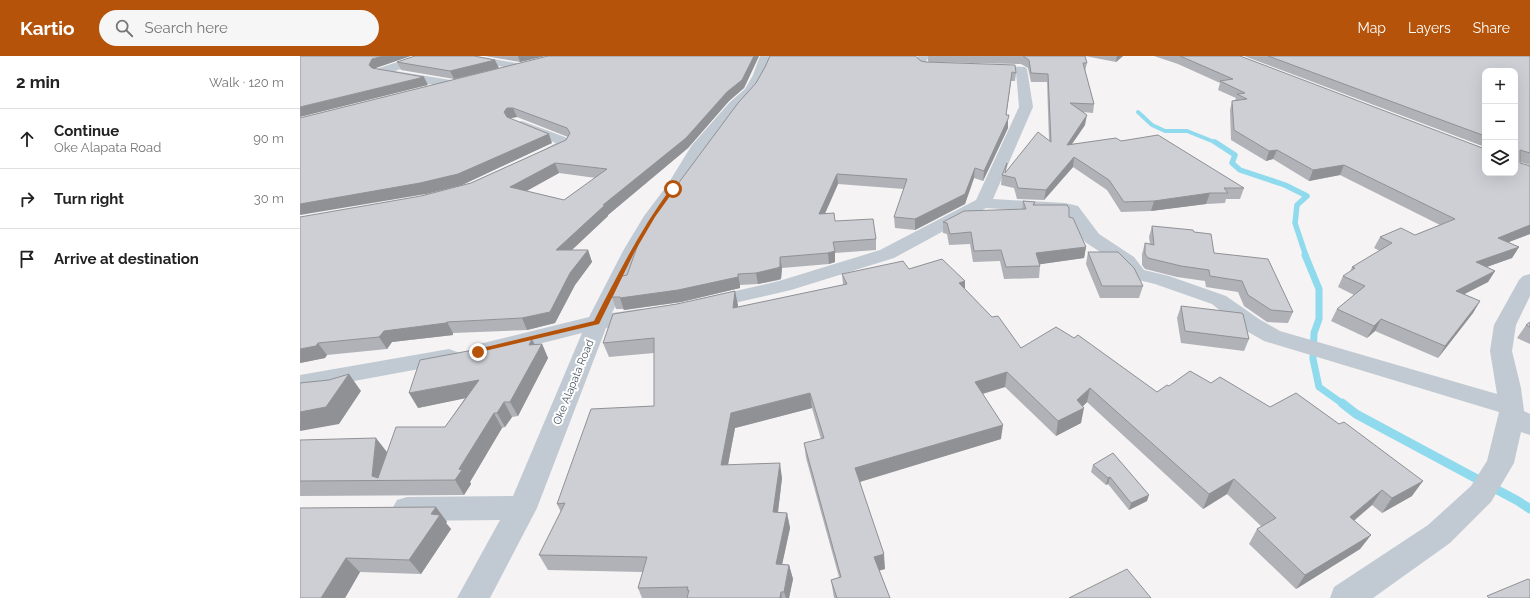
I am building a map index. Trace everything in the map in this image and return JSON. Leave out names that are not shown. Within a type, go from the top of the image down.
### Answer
[{"type":"street","points":[[427,56],[380,72],[453,84]]},
{"type":"street","points":[[456,56],[522,67]]},
{"type":"street","name":"Oke Alapata Road","points":[[473,598],[522,508],[597,322],[632,251],[653,216],[673,189],[697,148],[735,105],[750,91],[759,75],[766,56]]},
{"type":"street","points":[[924,56],[918,61],[926,66],[962,67],[1022,62],[1026,107],[983,203]]},
{"type":"street","points":[[516,122],[565,142],[564,145],[557,150],[528,163]]},
{"type":"street","points":[[688,308],[784,286],[887,254],[983,203],[1065,208],[1072,210],[1092,238],[1127,262],[1137,274],[1162,280],[1219,300],[1252,324],[1272,336],[1518,416]]},
{"type":"street","points":[[1346,598],[1439,534],[1481,494],[1500,463],[1518,416],[1501,351],[1505,325],[1526,284],[1530,280]]},
{"type":"street","points":[[300,383],[478,352],[597,322],[658,313]]},
{"type":"street","points":[[379,509],[522,508]]},
{"type":"building","points":[[300,56],[383,56],[372,59],[369,65],[372,68],[424,77],[300,107]]},
{"type":"building","points":[[415,56],[474,56],[495,60],[450,71],[397,62]]},
{"type":"building","points":[[548,56],[754,56],[742,80],[727,92],[686,138],[603,205],[605,205],[556,250],[588,250],[570,273],[550,312],[522,318],[447,322],[384,331],[379,337],[318,343],[316,346],[300,349],[300,217],[421,196],[471,183],[566,140],[570,133],[567,128],[513,108],[507,108],[504,112],[507,117],[549,134],[458,174],[420,183],[300,204],[300,118]],"holes":[[[555,163],[607,169],[564,200],[510,187]]]},
{"type":"building","points":[[770,56],[915,56],[921,61],[926,62],[1015,65],[1016,73],[1012,72],[1006,115],[1009,115],[1008,119],[984,171],[975,168],[965,194],[915,219],[894,217],[907,179],[837,174],[819,214],[834,213],[835,221],[873,219],[876,239],[833,242],[835,251],[828,253],[780,257],[780,267],[756,273],[738,274],[738,277],[678,290],[620,298],[612,297],[622,276],[627,275],[640,239],[657,212],[738,103],[756,83]]},
{"type":"building","points":[[1023,56],[1085,56],[1087,63],[1083,63],[1094,104],[1070,103],[1087,115],[1067,145],[1116,138],[1121,141],[1158,135],[1244,188],[1224,188],[1228,193],[1210,193],[1154,201],[1124,202],[1109,180],[1074,157],[1046,190],[1018,188],[1015,178],[1002,175],[1007,163],[1005,173],[1038,132],[1051,142],[1048,74],[1031,73],[1029,60]]},
{"type":"building","points":[[1180,56],[1240,56],[1482,148],[1482,176],[1518,176],[1518,68],[1482,68],[1482,135],[1268,56],[1530,56],[1530,153],[1520,150],[1520,163],[1530,166],[1530,225],[1498,238],[1519,247],[1476,262],[1495,271],[1456,291],[1480,301],[1445,346],[1381,319],[1374,326],[1337,309],[1365,286],[1343,276],[1355,268],[1352,267],[1392,243],[1380,237],[1401,228],[1415,235],[1455,219],[1344,165],[1313,170],[1277,150],[1269,151],[1234,130],[1232,101],[1247,99],[1237,94],[1245,93],[1220,81],[1233,79]]},
{"type":"building","points":[[1023,201],[1035,202],[1033,205],[1067,205],[1069,208],[1069,217],[1073,218],[1086,247],[1036,253],[1040,266],[1006,267],[1001,250],[974,251],[971,232],[950,234],[947,223],[943,222],[964,211],[1026,209]]},
{"type":"building","points":[[1152,226],[1193,230],[1194,232],[1211,234],[1214,253],[1268,259],[1293,312],[1271,310],[1248,295],[1242,281],[1210,276],[1209,270],[1181,266],[1148,258],[1145,254],[1145,243],[1154,245]]},
{"type":"building","points":[[1088,252],[1118,252],[1134,268],[1143,286],[1102,286]]},
{"type":"building","points":[[942,259],[965,281],[959,283],[992,317],[998,316],[1021,348],[1056,327],[1074,338],[1078,335],[1157,392],[1167,385],[1169,386],[1190,371],[1211,383],[1220,377],[1270,407],[1296,393],[1339,424],[1344,422],[1423,481],[1392,498],[1382,490],[1350,517],[1371,535],[1305,575],[1257,529],[1276,518],[1234,479],[1209,494],[1090,388],[1077,400],[1084,408],[1058,421],[1007,372],[975,382],[1003,425],[855,468],[884,554],[874,557],[890,598],[837,598],[831,580],[841,577],[804,443],[824,438],[810,393],[731,413],[721,465],[780,463],[773,512],[787,513],[776,564],[789,565],[784,592],[781,592],[780,598],[687,598],[689,590],[687,590],[688,587],[638,588],[647,557],[539,555],[565,503],[557,504],[591,409],[654,406],[654,338],[603,343],[613,314],[677,304],[735,291],[733,308],[847,284],[842,274],[903,261],[909,269]]},
{"type":"building","points":[[1181,306],[1241,313],[1243,314],[1249,339],[1185,331]]},
{"type":"building","points":[[532,339],[529,345],[542,344],[510,402],[504,402],[497,413],[494,413],[459,469],[462,470],[455,480],[300,481],[300,440],[376,438],[372,476],[378,478],[396,427],[445,427],[479,380],[409,393],[420,360]]},
{"type":"building","points":[[349,374],[326,407],[300,412],[300,383],[329,380]]},
{"type":"building","points":[[1113,453],[1149,495],[1131,503],[1110,477],[1108,478],[1093,465]]},
{"type":"building","points":[[436,507],[431,514],[440,515],[409,560],[346,558],[321,598],[300,598],[300,508]]},
{"type":"building","points":[[1127,569],[1151,598],[1069,598]]},
{"type":"building","points":[[1528,579],[1530,580],[1530,598],[1489,598],[1487,596]]},
{"type":"waterway","points":[[1138,112],[1152,125],[1165,131],[1187,131],[1216,143]]},
{"type":"waterway","points":[[1216,143],[1235,155],[1232,163],[1240,170],[1285,185],[1307,196],[1297,205],[1295,223],[1306,256]]},
{"type":"waterway","points":[[1305,255],[1319,289],[1319,319],[1314,333],[1313,359],[1319,387],[1343,404]]},
{"type":"waterway","points":[[1342,403],[1356,414],[1518,501],[1530,509]]},
{"type":"route","points":[[478,352],[597,322],[632,251],[653,216],[673,189]]}]
